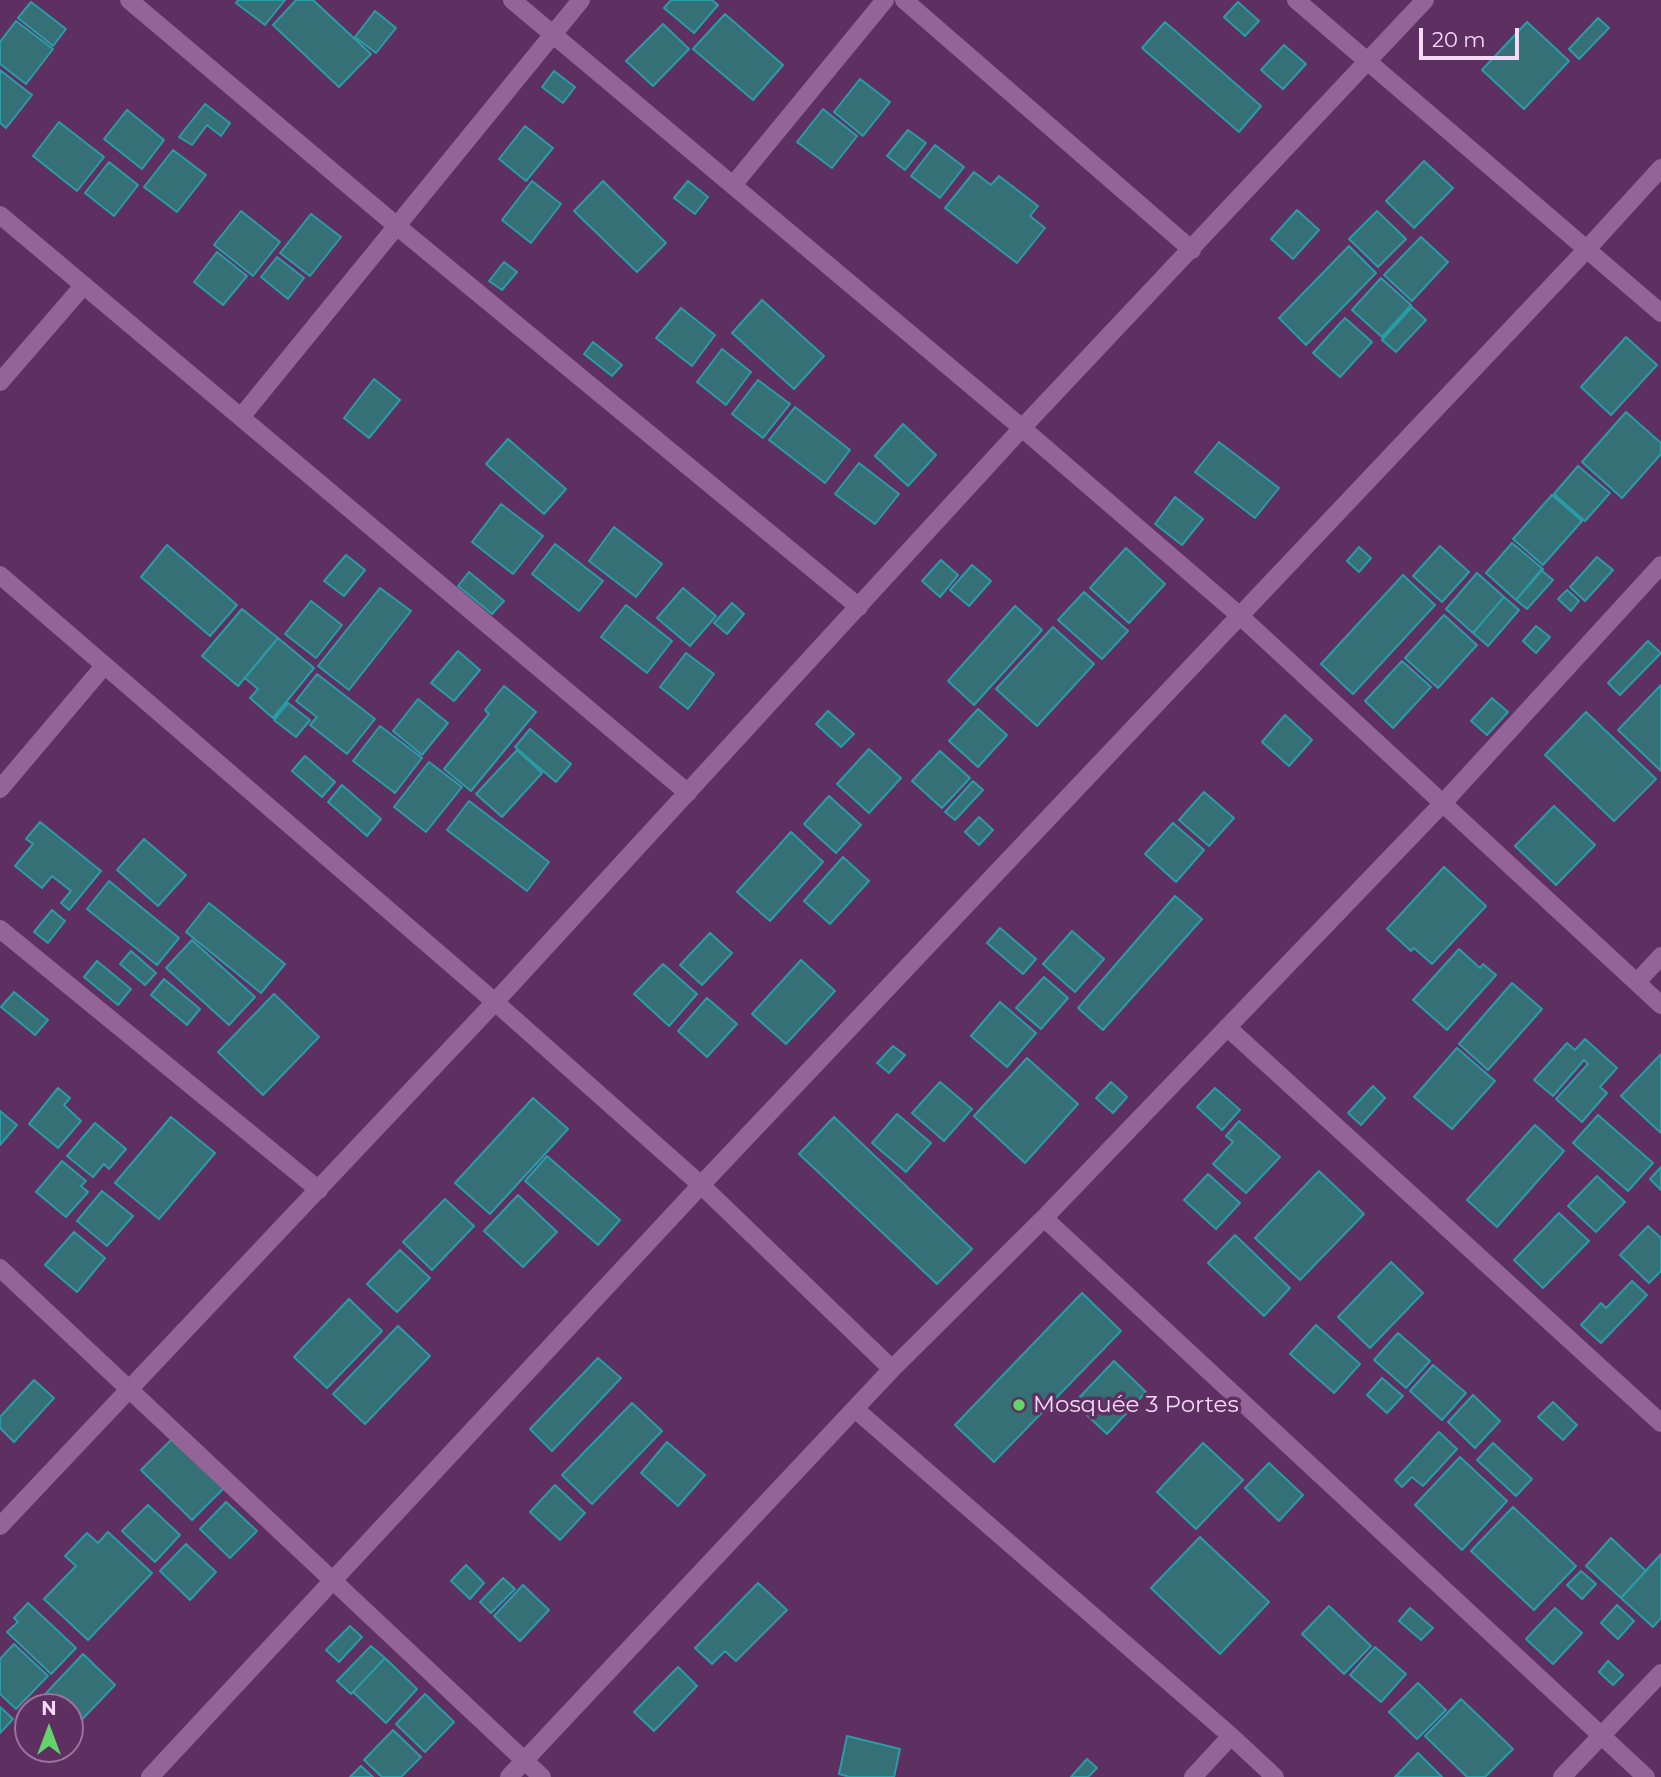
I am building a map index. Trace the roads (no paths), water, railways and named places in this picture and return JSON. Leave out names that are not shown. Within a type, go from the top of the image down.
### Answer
[{"type":"street","points":[[129,0],[398,227],[859,607]]},
{"type":"street","points":[[512,0],[1022,428],[1239,615],[1661,1005]]},
{"type":"street","points":[[241,417],[581,0]]},
{"type":"street","points":[[733,186],[885,0]]},
{"type":"street","points":[[904,0],[1192,250]]},
{"type":"street","points":[[1296,0],[1661,313]]},
{"type":"street","points":[[0,1526],[495,1002],[1022,428],[1425,0]]},
{"type":"street","points":[[150,1777],[701,1185],[1661,168]]},
{"type":"street","points":[[0,215],[688,793]]},
{"type":"street","points":[[0,382],[84,285]]},
{"type":"street","points":[[509,1777],[892,1369],[1044,1218],[1444,802],[1661,565]]},
{"type":"street","points":[[0,575],[495,1002],[701,1185],[892,1369]]},
{"type":"street","points":[[0,789],[103,666]]},
{"type":"street","points":[[0,929],[319,1190]]},
{"type":"street","points":[[1637,982],[1661,956]]},
{"type":"street","points":[[1227,1027],[1661,1423]]},
{"type":"street","points":[[1044,1218],[1646,1777]]},
{"type":"street","points":[[0,1268],[542,1777]]},
{"type":"street","points":[[855,1409],[1275,1777]]},
{"type":"street","points":[[1562,1777],[1661,1673]]},
{"type":"street","points":[[1193,1777],[1231,1737]]},
{"type":"place","name":"Mosquée 3 Portes","points":[[1019,1405]]}]
